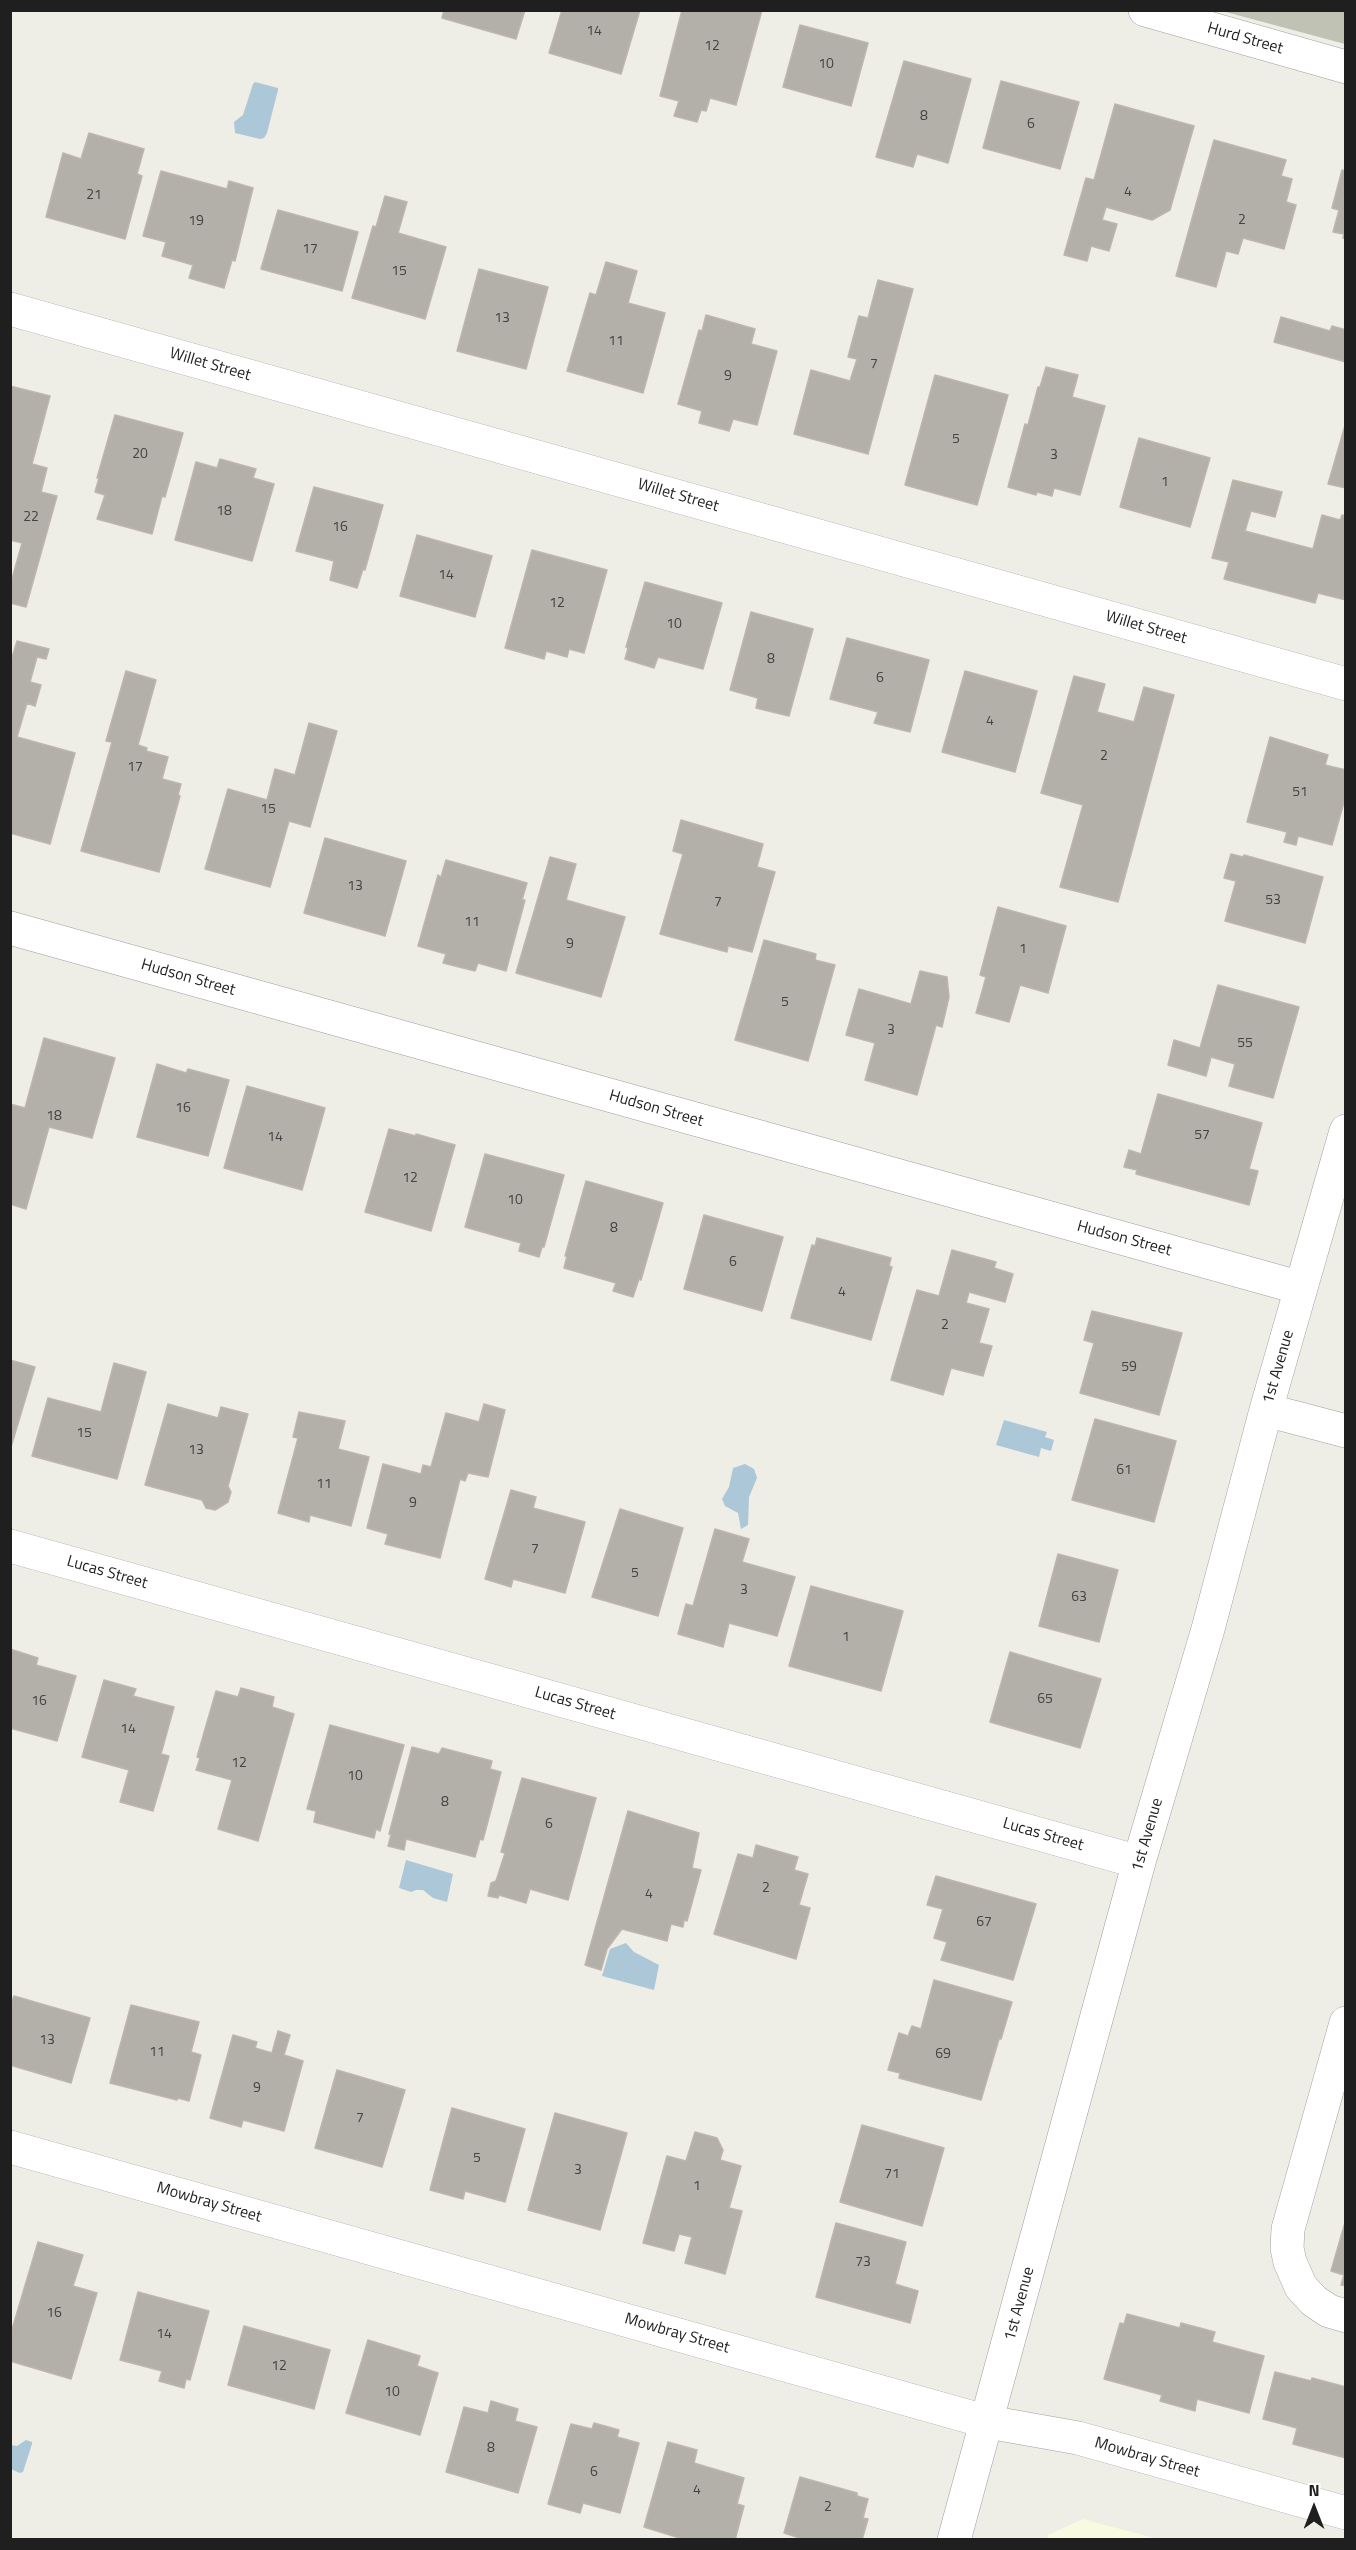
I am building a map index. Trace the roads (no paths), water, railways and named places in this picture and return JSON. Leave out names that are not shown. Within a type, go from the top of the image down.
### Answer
[{"type":"street","name":"Hurd Street","points":[[1145,10],[1346,67]]},
{"type":"street","name":"Willet Street","points":[[10,309],[1346,684]]},
{"type":"street","name":"Hudson Street","points":[[10,928],[1301,1288]]},
{"type":"street","name":"1st Avenue","points":[[954,2540],[1139,1862],[1208,1629],[1266,1410],[1346,1131]]},
{"type":"street","points":[[1266,1410],[1346,1431]]},
{"type":"street","name":"Lucas Street","points":[[10,1546],[1139,1862]]},
{"type":"street","points":[[1345,2024],[1288,2229],[1287,2248],[1290,2262],[1301,2287],[1329,2311],[1346,2316]]},
{"type":"street","name":"Mowbray Street","points":[[10,2147],[988,2422],[1078,2439],[1346,2513]]},
{"type":"water","points":[[255,82],[278,88],[267,133],[264,138],[260,139],[235,133],[234,122],[243,115]]},
{"type":"water","points":[[1004,1420],[1047,1432],[1045,1437],[1054,1440],[1051,1451],[1041,1448],[1039,1457],[996,1445]]},
{"type":"water","points":[[745,1464],[754,1469],[757,1478],[749,1497],[748,1525],[741,1529],[738,1513],[725,1506],[722,1499],[729,1487],[733,1468]]},
{"type":"water","points":[[406,1860],[453,1874],[447,1902],[433,1898],[423,1890],[411,1892],[399,1888]]},
{"type":"water","points":[[626,1943],[634,1952],[659,1965],[654,1990],[602,1976],[610,1949]]},
{"type":"water","points":[[26,2440],[32,2444],[23,2472],[20,2473],[11,2469],[11,2445],[17,2446]]}]
